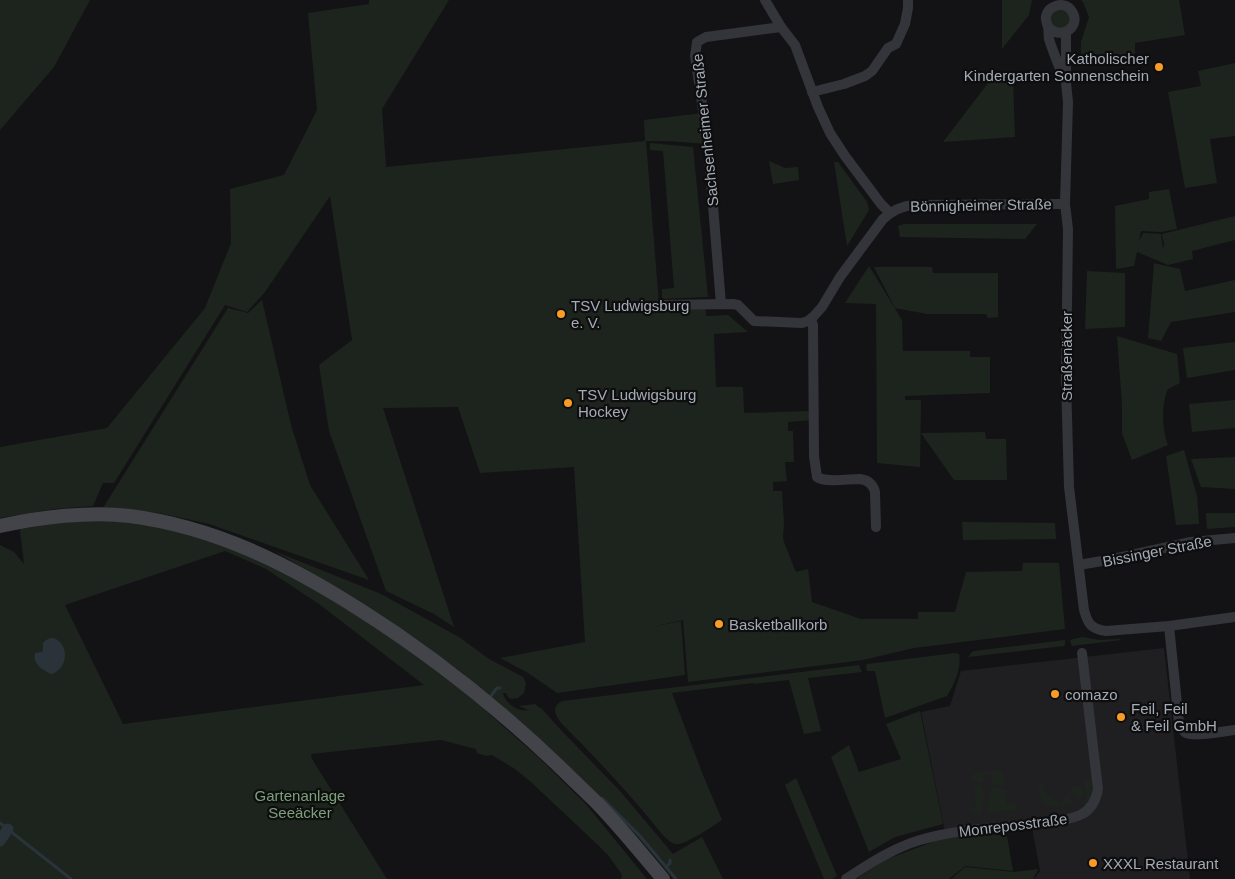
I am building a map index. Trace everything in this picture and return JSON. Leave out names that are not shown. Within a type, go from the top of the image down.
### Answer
[{"type":"main road","points":[[0,526],[77,515],[131,516],[197,530],[232,542],[271,559],[321,585],[397,633],[468,686],[510,721],[598,804],[663,879]]},
{"type":"street","points":[[765,0],[781,26],[796,45],[812,92],[824,121],[836,142],[881,204],[890,213]]},
{"type":"street","points":[[812,92],[844,84],[865,76],[872,71],[888,48],[896,44],[905,24],[908,0]]},
{"type":"street","name":"Straßenäcker","points":[[1066,83],[1052,48],[1046,22],[1048,11],[1056,3],[1068,8],[1074,17],[1071,28],[1066,32],[1068,102],[1065,204],[1068,229],[1066,380],[1069,487],[1084,610],[1086,619],[1091,626],[1098,630],[1169,626]]},
{"type":"street","name":"Sachsenheimer Straße","points":[[721,304],[708,144],[696,56],[697,42],[706,37],[781,26]]},
{"type":"street","points":[[1048,27],[1057,33],[1066,32]]},
{"type":"street","name":"Bönnigheimer Straße","points":[[811,319],[822,307],[840,277],[883,219],[901,207],[913,205],[1065,204]]},
{"type":"street","points":[[659,305],[738,305],[754,322],[802,323],[811,319],[813,325],[814,456],[817,477],[827,480],[860,479],[871,483],[876,492],[876,527]]},
{"type":"street","name":"Bissinger Straße","points":[[1078,565],[1191,542],[1235,538]]},
{"type":"street","points":[[1235,617],[1169,626],[1179,723],[1182,729],[1186,733],[1195,734],[1235,730]]},
{"type":"street","name":"Monreposstraße","points":[[846,879],[900,848],[935,836],[1068,819],[1077,817],[1089,809],[1096,798],[1098,789],[1082,653]]},
{"type":"shaded area","points":[[54,638],[63,646],[65,656],[61,667],[52,674],[39,666],[34,657],[35,653],[42,652],[44,642]]},
{"type":"shaded area","points":[[1164,648],[1190,879],[1034,879],[1040,871],[1031,822],[945,832],[921,712],[950,706],[961,671]]},
{"type":"green space","points":[[0,0],[90,0],[54,67],[0,130]]},
{"type":"green space","points":[[369,0],[449,0],[382,109],[386,167],[645,141],[644,120],[703,113],[708,144],[646,141],[659,304],[705,304],[706,316],[728,315],[748,332],[714,334],[716,387],[743,387],[744,413],[813,411],[813,420],[788,422],[788,431],[793,431],[794,462],[785,462],[787,481],[773,482],[773,491],[782,491],[784,542],[796,572],[808,569],[812,602],[861,619],[918,619],[918,612],[955,612],[966,572],[1022,571],[1023,563],[1059,563],[1065,629],[914,648],[863,660],[688,682],[683,620],[647,628],[681,621],[685,675],[557,693],[528,673],[500,658],[585,642],[574,467],[480,473],[458,407],[383,408],[454,627],[434,614],[386,591],[329,431],[319,365],[352,340],[330,196],[265,292],[247,312],[225,305],[114,483],[103,483],[93,506],[54,509],[0,518],[0,447],[107,428],[205,308],[231,243],[230,189],[284,175],[317,110],[308,13],[369,4]]},
{"type":"green space","points":[[1002,0],[1032,0],[1029,15],[1002,49]]},
{"type":"green space","points":[[1081,0],[1179,0],[1185,35],[1135,43],[1135,54],[1081,56],[1081,42],[1089,17]]},
{"type":"green space","points":[[1063,5],[1074,23],[1057,33],[1046,16]]},
{"type":"green space","points":[[1235,63],[1235,136],[1210,139],[1217,183],[1185,188],[1168,92],[1201,86],[1198,71]]},
{"type":"green space","points":[[1013,77],[1015,137],[943,142],[992,78]]},
{"type":"green space","points":[[650,143],[693,147],[708,297],[662,299],[662,289],[674,288],[663,151],[650,150]]},
{"type":"green space","points":[[769,161],[785,168],[798,167],[799,180],[773,184]]},
{"type":"green space","points":[[834,162],[838,162],[867,202],[869,210],[847,246]]},
{"type":"green space","points":[[1169,189],[1177,229],[1161,232],[1141,231],[1139,241],[1143,233],[1161,234],[1163,250],[1162,234],[1235,216],[1235,240],[1192,251],[1193,259],[1168,265],[1137,252],[1134,266],[1116,269],[1115,206],[1149,199],[1149,192]]},
{"type":"green space","points":[[904,224],[1037,224],[1025,239],[900,237],[898,226]]},
{"type":"green space","points":[[1154,263],[1180,269],[1185,291],[1235,280],[1235,312],[1171,322],[1161,341],[1148,338]]},
{"type":"green space","points":[[869,266],[902,320],[903,351],[970,351],[970,357],[990,357],[990,393],[905,396],[905,400],[921,400],[920,467],[877,463],[876,304],[845,303]]},
{"type":"green space","points":[[874,267],[932,267],[933,273],[998,273],[998,317],[988,318],[986,314],[927,314],[895,308]]},
{"type":"green space","points":[[1087,271],[1125,273],[1125,327],[1085,329]]},
{"type":"green space","points":[[262,300],[291,425],[310,485],[369,580],[209,524],[159,513],[103,508],[228,308],[248,313]]},
{"type":"green space","points":[[1117,336],[1177,354],[1180,383],[1168,389],[1163,409],[1168,445],[1132,460],[1122,433]]},
{"type":"green space","points":[[1235,342],[1235,370],[1187,378],[1183,348]]},
{"type":"green space","points":[[1235,400],[1235,428],[1192,432],[1189,404]]},
{"type":"green space","points":[[985,432],[986,439],[1006,439],[1007,480],[954,480],[921,433]]},
{"type":"green space","points":[[1184,450],[1197,496],[1199,524],[1176,525],[1166,456]]},
{"type":"green space","points":[[1235,457],[1235,489],[1201,487],[1191,459]]},
{"type":"green space","points":[[1206,513],[1235,513],[1235,527],[1207,529]]},
{"type":"green space","name":"Gartenanlage Seeäcker","points":[[87,514],[174,524],[321,585],[492,705],[486,711],[537,756],[585,803],[647,879],[621,879],[622,875],[608,855],[515,769],[492,755],[486,756],[477,753],[476,749],[441,740],[311,754],[312,759],[387,879],[0,879],[0,545],[14,552],[24,564],[19,522]],"holes":[[[225,551],[266,569],[319,604],[424,685],[123,724],[65,605]]]},
{"type":"green space","points":[[962,522],[1055,523],[1056,539],[963,540]]},
{"type":"green space","points":[[274,551],[381,594],[459,637],[489,659],[523,677],[526,683],[524,693],[518,698],[511,699],[506,693],[503,693],[509,704],[516,709],[524,711],[528,710],[519,706],[535,704],[542,709],[620,791],[673,854],[702,837],[723,879],[673,879],[625,824],[465,680],[464,674],[362,602]]},
{"type":"green space","points":[[1083,637],[1099,640],[1121,640],[1072,646],[1070,641],[1072,639]]},
{"type":"green space","points":[[1065,640],[1064,646],[968,657],[974,651]]},
{"type":"green space","points":[[959,654],[960,659],[958,670],[955,681],[947,696],[885,718],[875,671],[867,671],[867,664]]},
{"type":"green space","points":[[859,665],[862,672],[808,678],[821,731],[804,734],[789,680],[672,693],[722,820],[706,831],[679,844],[672,843],[663,835],[621,786],[564,726],[555,710],[562,701]]},
{"type":"green space","points":[[920,711],[943,824],[895,837],[869,852],[831,757],[849,745],[859,772],[901,759],[886,724]]},
{"type":"green space","points":[[1000,770],[1003,772],[1005,786],[992,784],[993,775],[984,774],[983,782],[973,781],[972,776],[974,773]]},
{"type":"green space","points":[[796,778],[837,876],[832,879],[824,879],[785,785]]},
{"type":"green space","points":[[1092,779],[1091,794],[1084,807],[1086,798],[1084,780]]},
{"type":"green space","points":[[1038,782],[1045,787],[1043,791],[1060,804],[1066,796],[1071,799],[1072,804],[1047,806],[1041,800]]},
{"type":"green space","points":[[974,784],[982,785],[982,789],[985,789],[981,814],[972,815],[971,808],[976,807]]},
{"type":"green space","points":[[1080,785],[1084,791],[1082,798],[1070,790]]},
{"type":"green space","points":[[991,787],[1005,789],[1007,804],[1016,803],[1017,810],[987,813]]},
{"type":"green space","points":[[978,833],[1007,836],[1013,871],[965,866],[949,879],[856,879],[885,860],[935,841]]},
{"type":"green space","points":[[965,867],[1014,872],[1038,869],[1033,879],[951,879]]},
{"type":"waterway","points":[[490,697],[497,688],[500,688]]},
{"type":"waterway","points":[[602,798],[640,836],[676,879]]},
{"type":"waterway","points":[[0,823],[71,879]]},
{"type":"waterway","points":[[0,841],[8,829]]},
{"type":"waterway","points":[[666,867],[670,860]]},
{"type":"place","name":"Katholischer Kindergarten Sonnenschein","points":[[1159,67]]},
{"type":"place","name":"TSV Ludwigsburg e. V.","points":[[561,314]]},
{"type":"place","name":"TSV Ludwigsburg Hockey","points":[[568,403]]},
{"type":"place","name":"Basketballkorb","points":[[719,624]]},
{"type":"place","name":"comazo","points":[[1055,694]]},
{"type":"place","name":"Feil, Feil & Feil GmbH","points":[[1121,717]]},
{"type":"place","name":"XXXL Restaurant","points":[[1093,863]]}]
